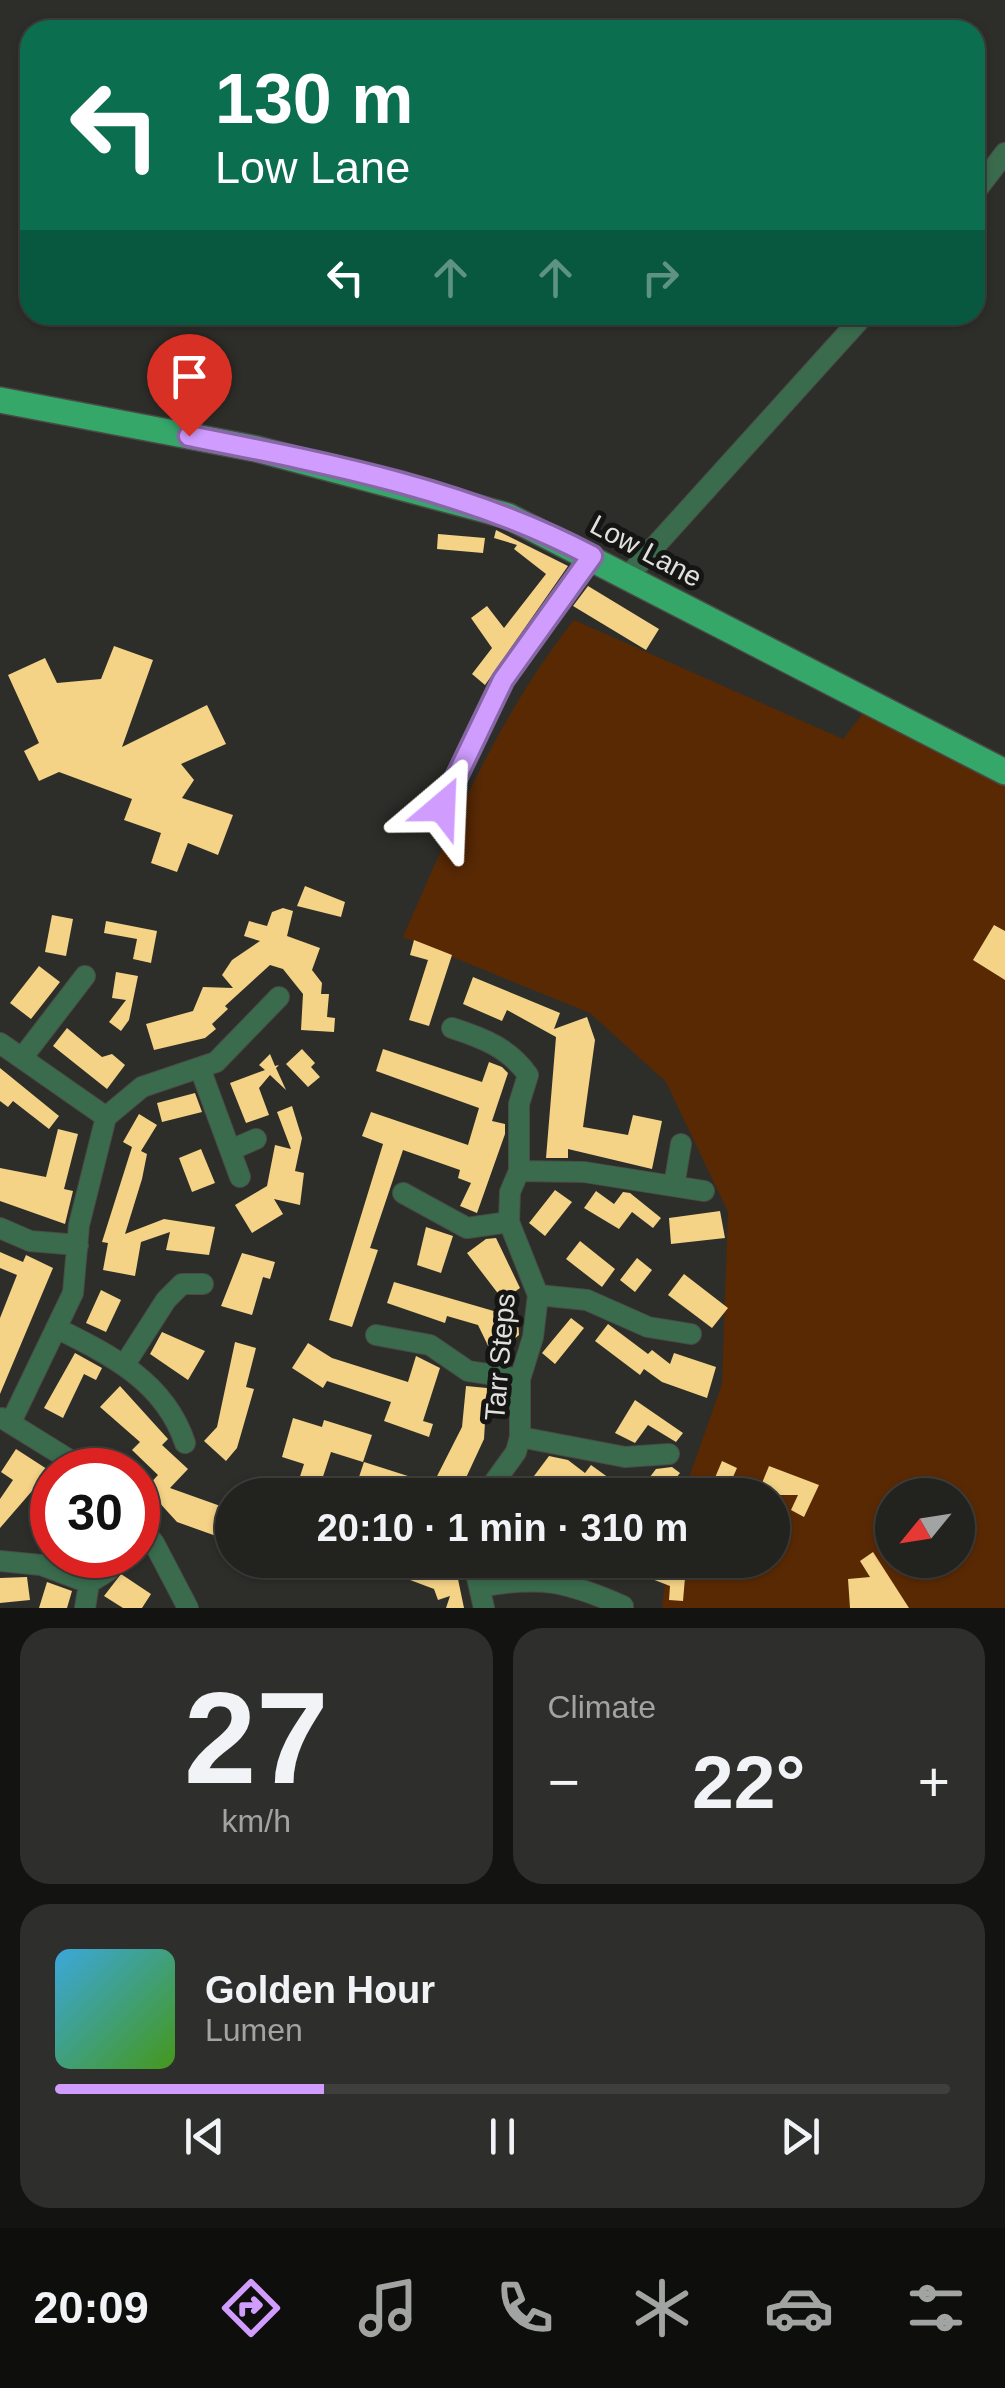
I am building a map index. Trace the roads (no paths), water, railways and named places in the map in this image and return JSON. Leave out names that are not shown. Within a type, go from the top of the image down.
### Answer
[{"type":"main road","name":"Low Lane","points":[[0,400],[257,450],[429,492],[508,516],[1005,772]]},
{"type":"street","points":[[985,179],[1005,153]]},
{"type":"street","points":[[628,576],[855,325]]},
{"type":"street","points":[[442,807],[503,680],[592,556]]},
{"type":"street","points":[[22,1058],[86,976]]},
{"type":"street","points":[[50,1448],[5,1420],[73,1293],[78,1245],[106,1117],[122,1099],[142,1087],[216,1062],[270,1024],[279,996]]},
{"type":"street","points":[[70,997],[87,1012]]},
{"type":"street","points":[[403,1193],[467,1228],[509,1222],[510,1192],[519,1170],[519,1104],[528,1075],[516,1057],[452,1028]]},
{"type":"street","points":[[0,1042],[106,1117]]},
{"type":"street","points":[[201,1070],[233,1149],[240,1178]]},
{"type":"street","points":[[233,1149],[256,1139]]},
{"type":"street","points":[[674,1186],[681,1144]]},
{"type":"street","points":[[519,1170],[584,1172],[704,1191]]},
{"type":"street","name":"Tarr Steps","points":[[497,1478],[516,1452],[520,1437],[520,1378],[533,1337],[538,1295],[509,1222]]},
{"type":"street","points":[[0,1228],[30,1241],[78,1245]]},
{"type":"street","points":[[125,1364],[166,1300],[186,1279]]},
{"type":"street","points":[[538,1295],[587,1300],[648,1327],[692,1334]]},
{"type":"street","points":[[56,1328],[125,1364],[180,1405],[185,1443]]},
{"type":"street","points":[[376,1335],[430,1345],[468,1370],[520,1378]]},
{"type":"street","points":[[520,1437],[625,1457],[669,1454]]},
{"type":"street","points":[[160,1554],[188,1608]]},
{"type":"street","points":[[0,1561],[99,1577],[85,1608]]},
{"type":"street","points":[[482,1598],[527,1578],[571,1583],[624,1606]]}]
